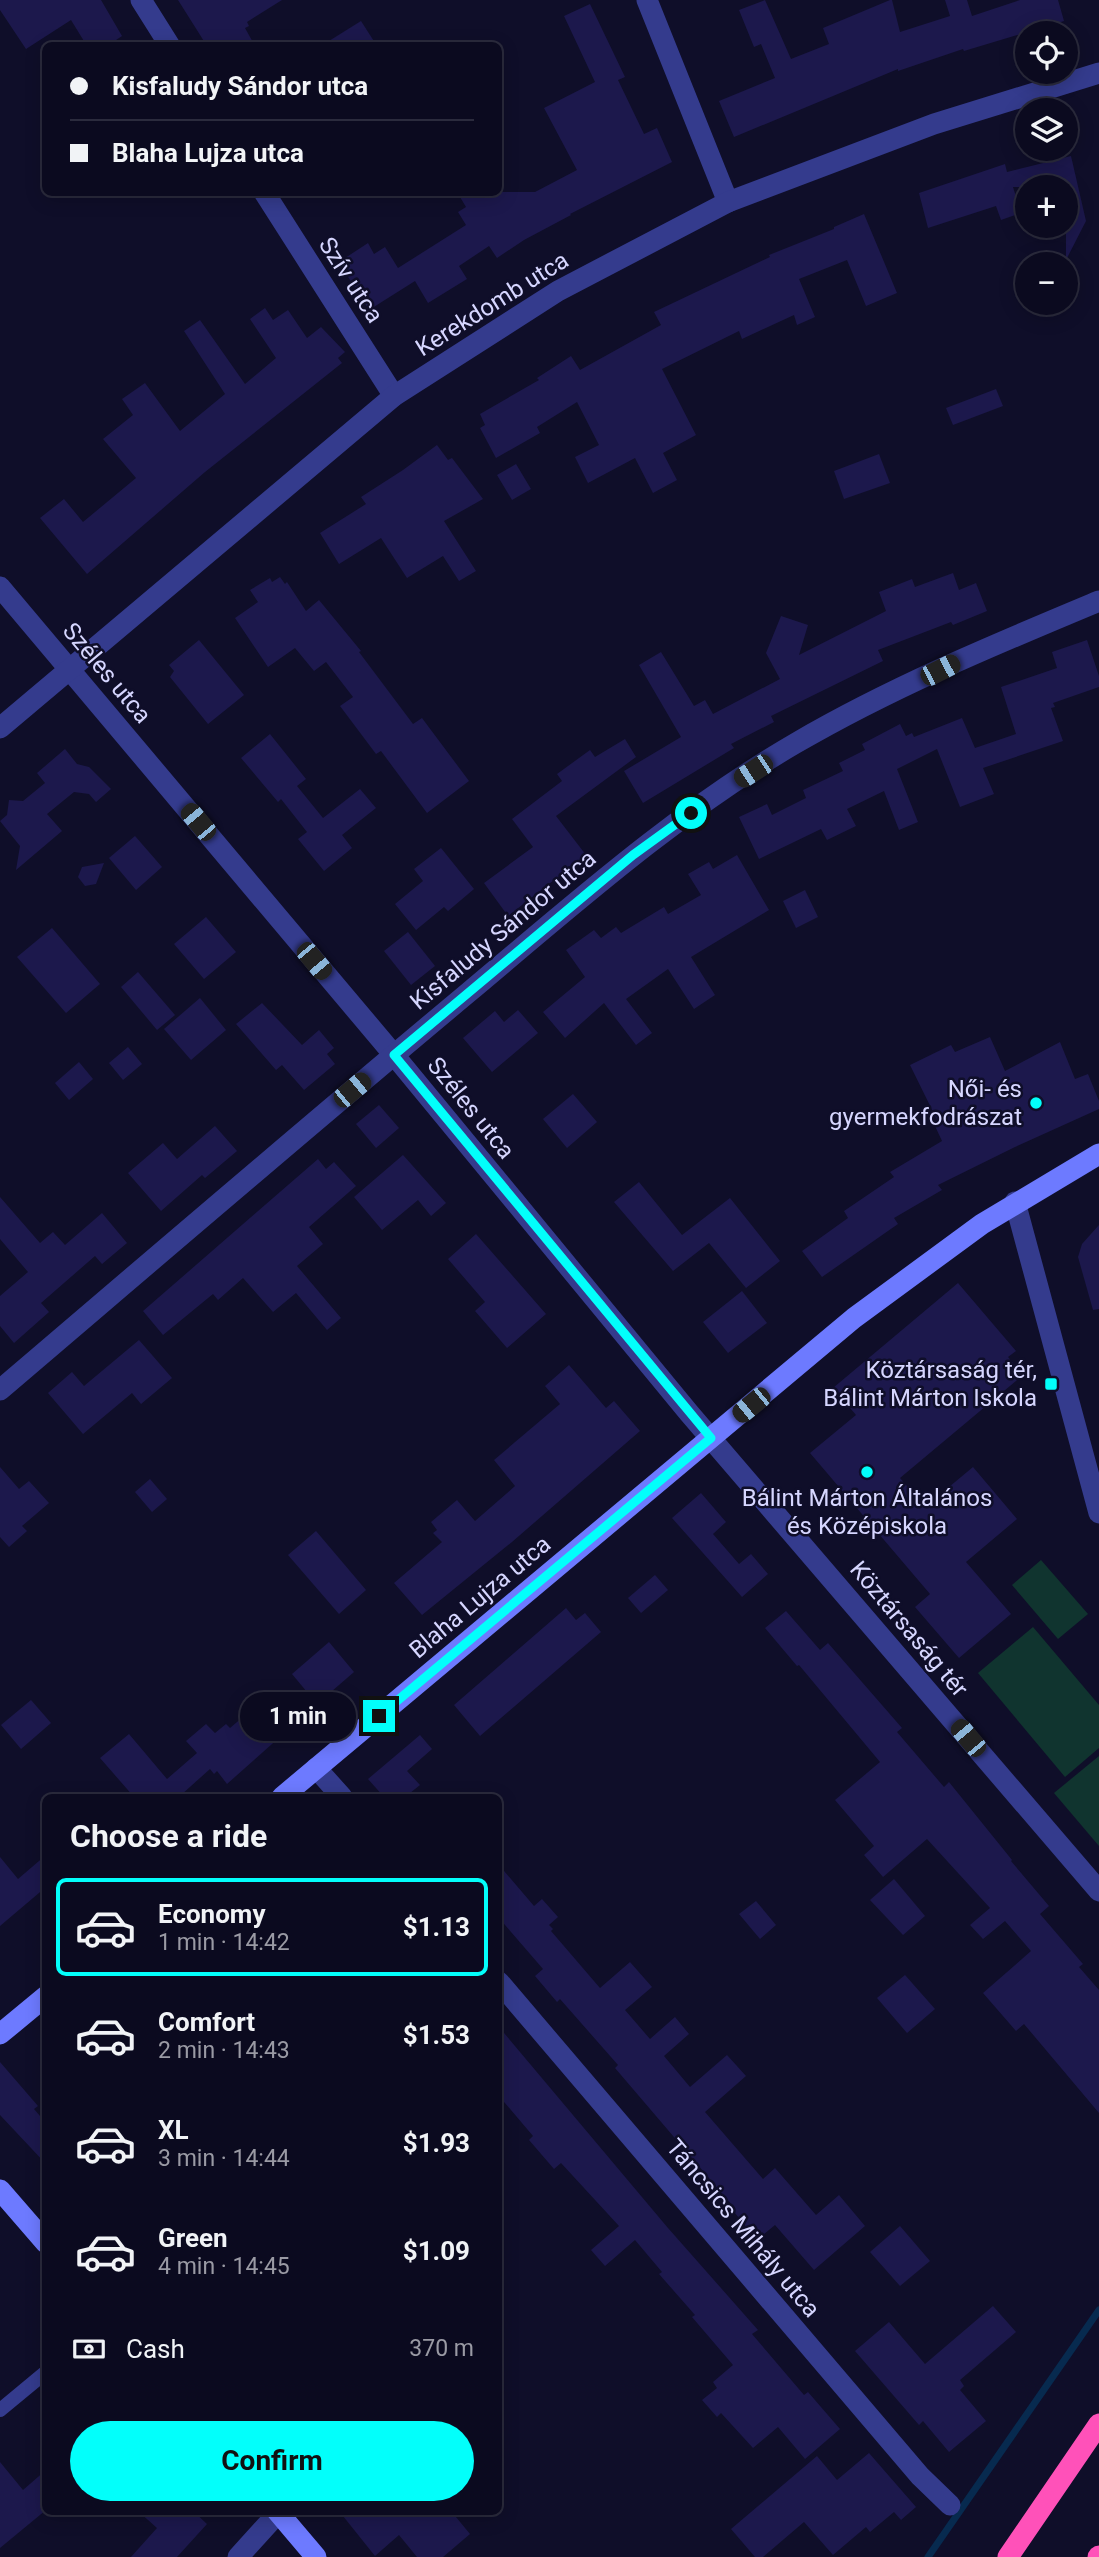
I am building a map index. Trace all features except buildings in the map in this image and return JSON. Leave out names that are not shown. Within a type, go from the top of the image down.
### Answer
[{"type":"highway","points":[[1008,2557],[1099,2424]]},
{"type":"street","points":[[141,0],[167,42]]},
{"type":"street","points":[[647,0],[728,202]]},
{"type":"street","name":"Kerekdomb utca","points":[[0,727],[394,396],[558,291],[728,202],[934,124],[1099,73]]},
{"type":"street","name":"Szív utca","points":[[267,196],[394,396]]},
{"type":"street","name":"Széles utca","points":[[0,587],[394,1055],[711,1438]]},
{"type":"street","name":"Kisfaludy Sándor utca","points":[[0,1390],[633,855],[710,799],[785,750],[962,659],[1099,601]]},
{"type":"street","points":[[711,1438],[854,1318],[937,1255],[1015,1202],[1099,1154]]},
{"type":"street","points":[[1015,1202],[1099,1513]]},
{"type":"street","name":"Blaha Lujza utca","points":[[286,1794],[711,1438]]},
{"type":"street","name":"Köztársaság tér","points":[[711,1438],[1099,1891]]},
{"type":"street","points":[[316,1768],[339,1794]]},
{"type":"street","name":"Táncsics Mihály utca","points":[[502,1986],[920,2476],[950,2505]]},
{"type":"street","points":[[0,2035],[42,1999]]},
{"type":"street","points":[[0,2190],[42,2238]]},
{"type":"street","points":[[238,2557],[275,2515]]},
{"type":"street","points":[[281,2515],[316,2557]]},
{"type":"lane","points":[[0,2410],[42,2375]]},
{"type":"green space","points":[[1041,1560],[1088,1614],[1058,1639],[1012,1585]]},
{"type":"green space","points":[[1033,1627],[1099,1705],[1099,1748],[1065,1777],[978,1673]]},
{"type":"green space","points":[[1099,1756],[1099,1846],[1054,1793]]},
{"type":"waterway","points":[[928,2557],[1099,2310]]},
{"type":"place","name":"Női- és gyermekfodrászat","points":[[1036,1103]]},
{"type":"place","name":"Köztársaság tér, Bálint Márton Iskola","points":[[1051,1384]]},
{"type":"place","name":"Bálint Márton Általános és Középiskola","points":[[867,1472]]},
{"type":"route","points":[[379,1716],[711,1438],[394,1055],[633,855],[691,813]]}]
